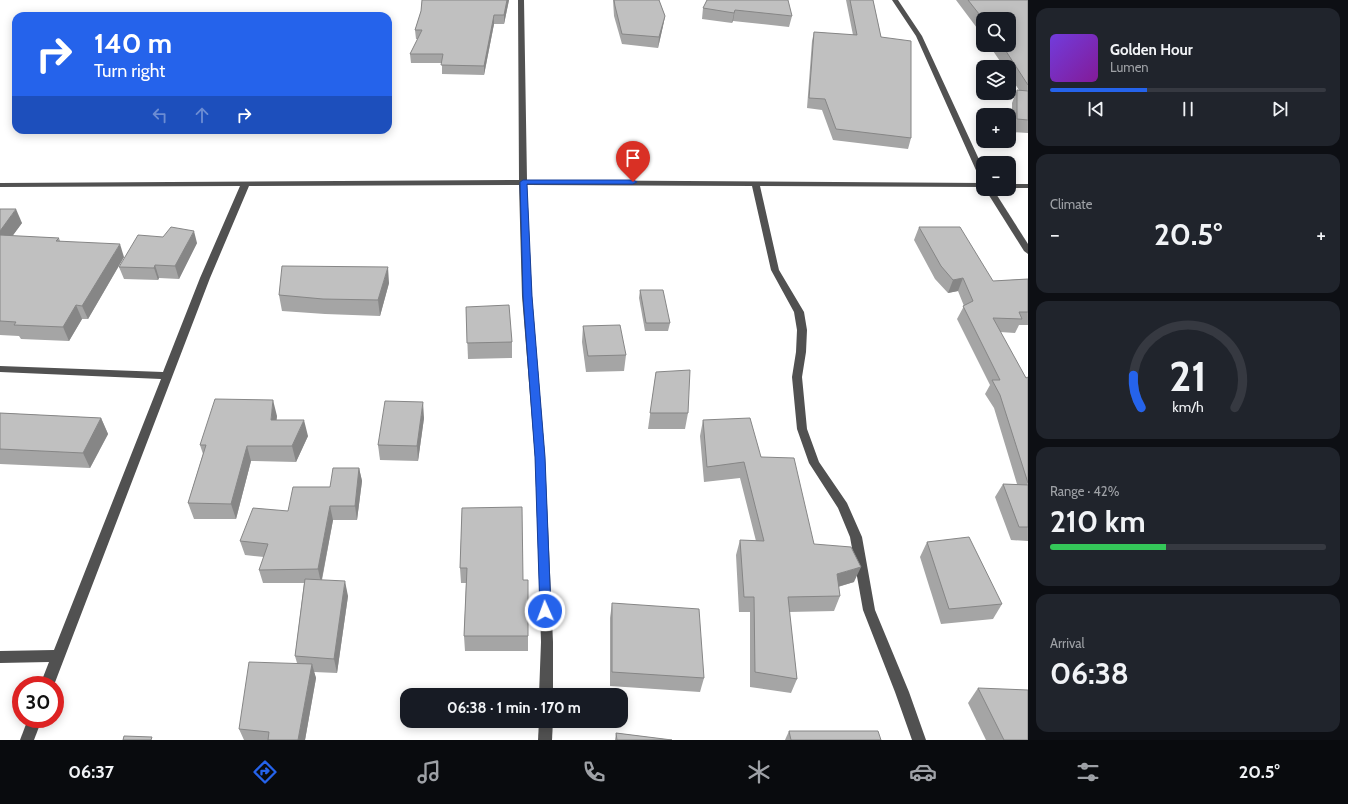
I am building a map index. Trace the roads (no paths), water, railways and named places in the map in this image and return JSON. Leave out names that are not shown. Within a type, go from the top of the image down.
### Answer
[{"type":"street","points":[[521,0],[523,182],[527,296],[540,457],[547,642],[546,688]]},
{"type":"street","points":[[895,0],[919,36],[976,162]]},
{"type":"street","points":[[0,185],[245,185],[523,182],[976,185]]},
{"type":"street","points":[[755,183],[775,270],[798,312],[801,338],[797,377],[802,429],[814,463],[843,506],[856,537],[869,610],[902,692],[919,740]]},
{"type":"street","points":[[50,676],[166,376],[205,278],[245,185]]},
{"type":"street","points":[[1016,186],[1028,186]]},
{"type":"street","points":[[993,196],[1028,251]]},
{"type":"street","points":[[0,369],[166,376]]},
{"type":"street","points":[[0,657],[58,656]]},
{"type":"street","points":[[27,740],[32,728]]},
{"type":"street","points":[[545,740],[546,728]]}]
